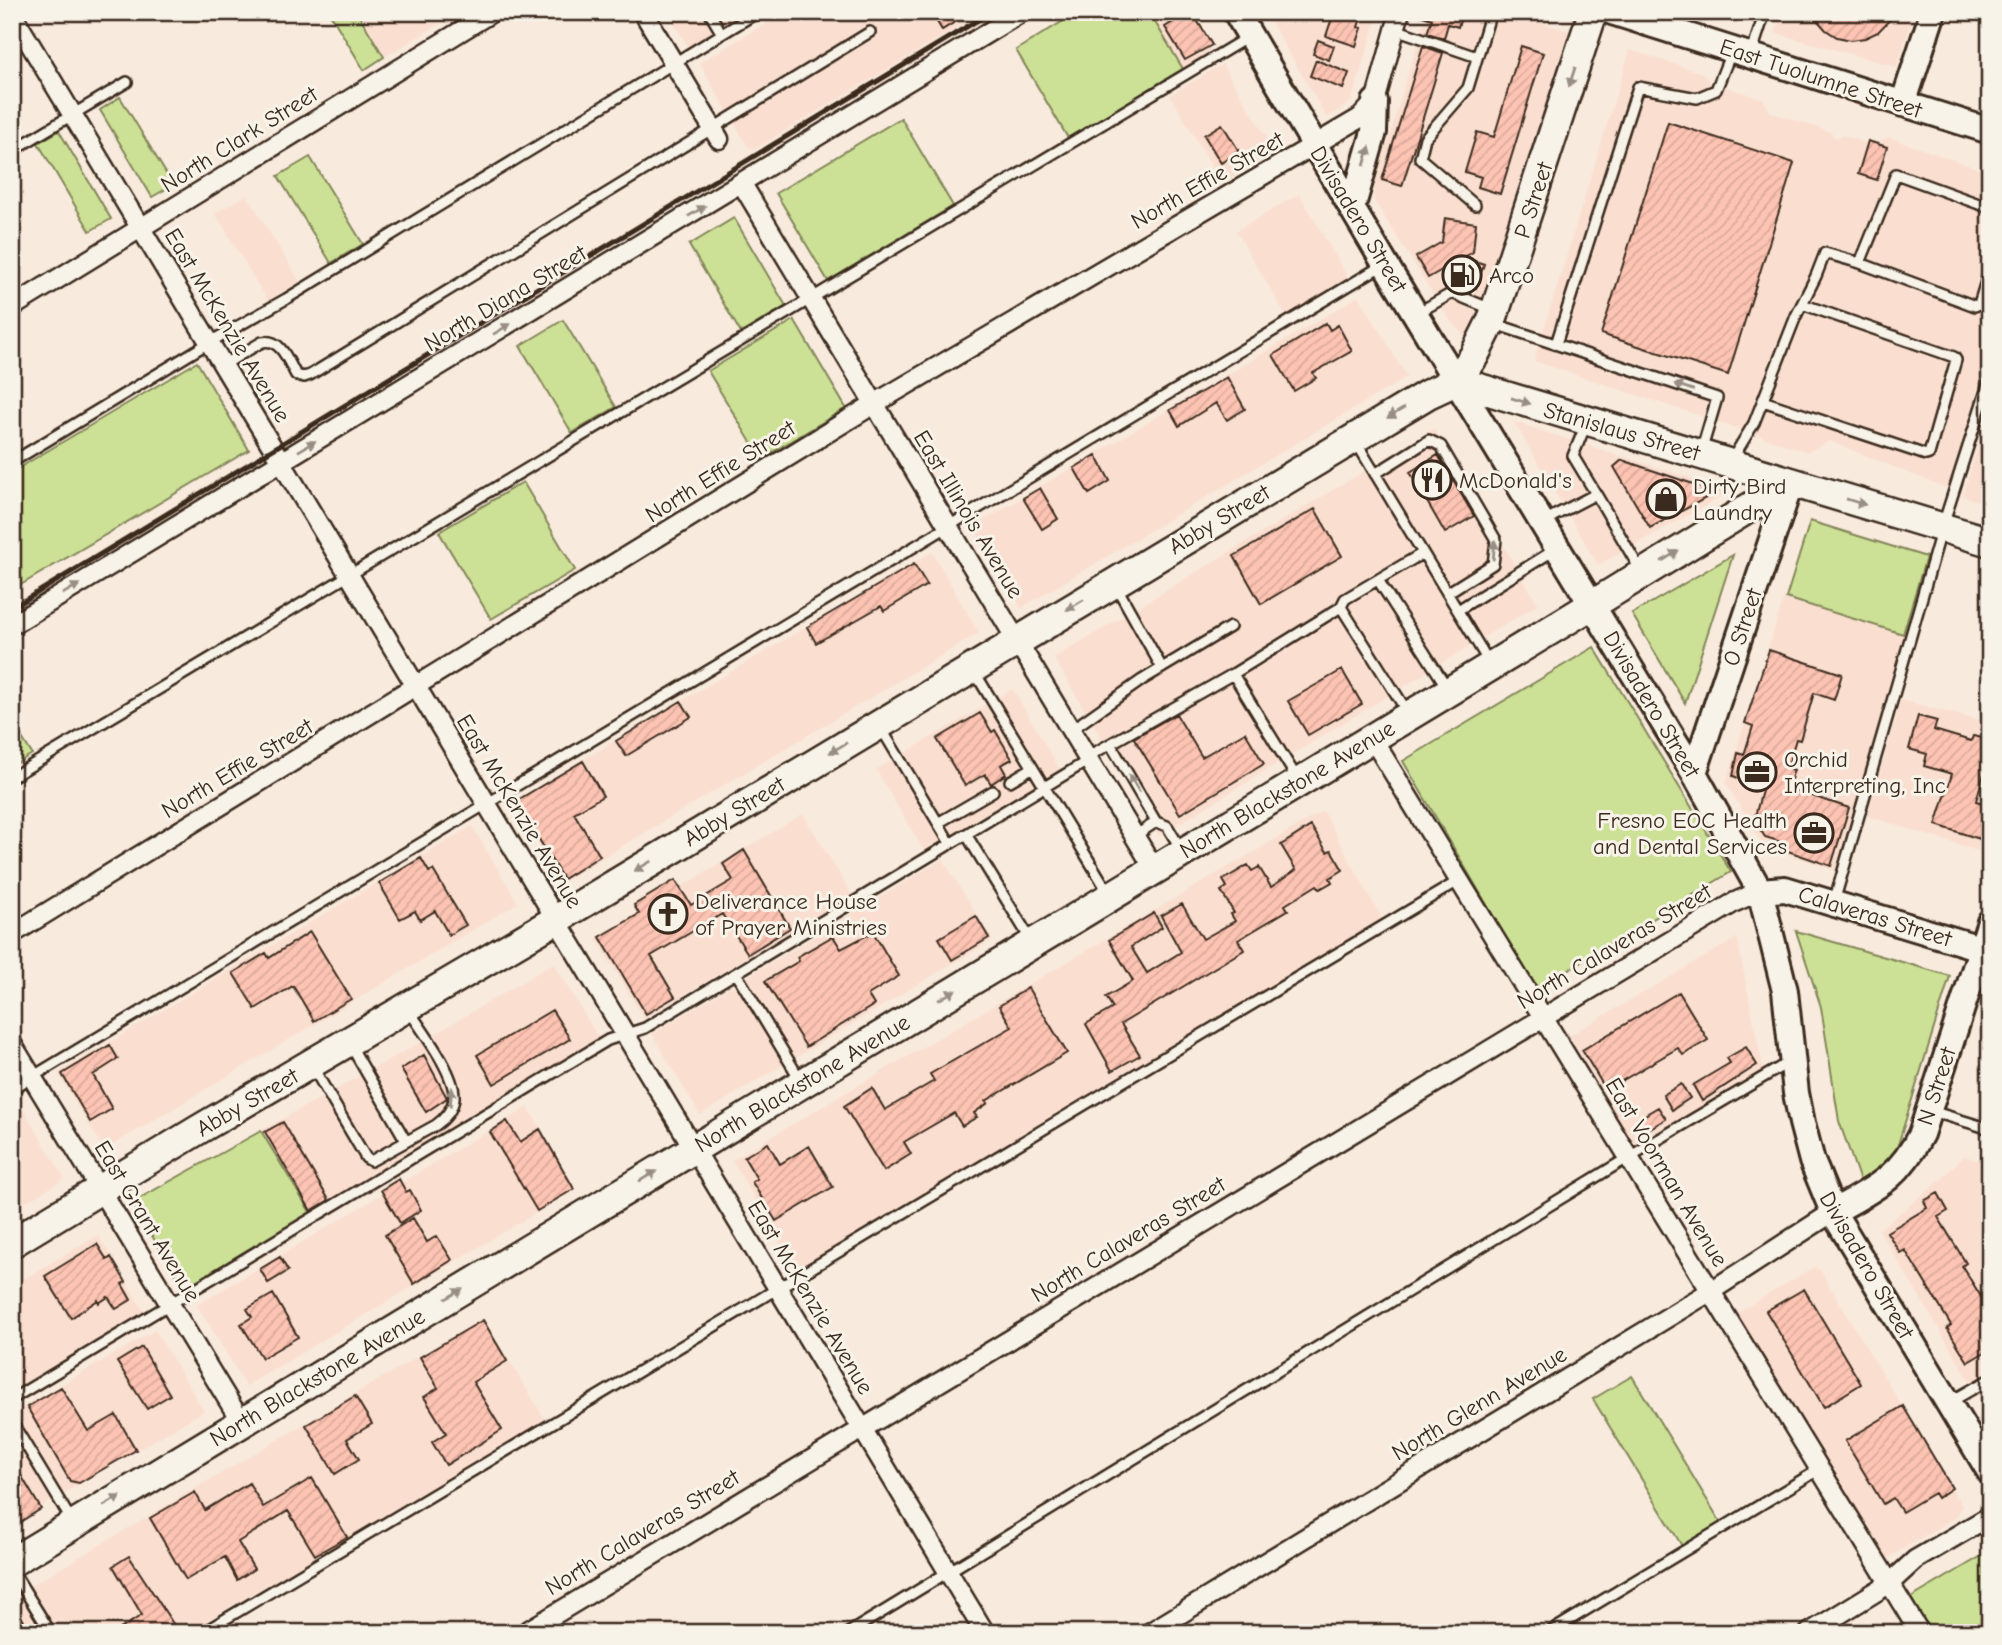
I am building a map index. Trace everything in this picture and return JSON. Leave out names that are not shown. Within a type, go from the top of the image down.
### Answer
[{"type":"main road","name":"Divisadero Street","points":[[1236,12],[1385,264],[1694,773],[1760,891],[1785,991],[1796,1093],[1812,1161],[1833,1212],[1990,1472]]},
{"type":"main road","name":"P Street","points":[[1456,380],[1474,355],[1493,317],[1593,12]]},
{"type":"main road","name":"East Tuolumne Street","points":[[1612,12],[1990,131]]},
{"type":"main road","points":[[1903,104],[1933,12]]},
{"type":"main road","points":[[1352,209],[1374,132],[1375,102]]},
{"type":"main road","name":"Stanislaus Street","points":[[1456,380],[1587,422],[1990,542]]},
{"type":"main road","name":"Abby Street","points":[[12,1243],[1354,438],[1456,380]]},
{"type":"main road","name":"North Blackstone Avenue","points":[[12,1562],[1791,482]]},
{"type":"main road","name":"O Street","points":[[1694,773],[1791,482]]},
{"type":"main road","name":"Calaveras Street","points":[[1760,891],[1785,889],[1986,949]]},
{"type":"main road","name":"N Street","points":[[1833,1212],[1881,1183],[1905,1163],[1920,1134],[1986,949],[1990,922]]},
{"type":"street","name":"North Clark Street","points":[[12,307],[492,12]]},
{"type":"street","points":[[643,12],[716,134]]},
{"type":"street","name":"North Diana Street","points":[[12,625],[1022,12]]},
{"type":"street","name":"East McKenzie Avenue","points":[[12,14],[985,1633]]},
{"type":"street","points":[[1375,102],[1398,20]]},
{"type":"street","name":"North Effie Street","points":[[12,934],[874,404],[1360,118],[1375,102]]},
{"type":"street","name":"East Illinois Avenue","points":[[742,184],[1155,870]]},
{"type":"street","name":"East Voorman Avenue","points":[[1372,738],[1920,1633]]},
{"type":"street","name":"North Calaveras Street","points":[[524,1633],[1543,1017],[1735,902],[1760,891]]},
{"type":"street","name":"East Grant Avenue","points":[[12,1044],[242,1423]]},
{"type":"street","name":"North Glenn Avenue","points":[[1149,1633],[1711,1291],[1833,1212]]},
{"type":"street","points":[[1809,1633],[1890,1583],[1915,1560],[1990,1516]]},
{"type":"lane","points":[[709,12],[722,34]]},
{"type":"lane","points":[[12,462],[758,12]]},
{"type":"lane","points":[[1475,205],[1420,158],[1425,138],[1468,88],[1491,12]]},
{"type":"lane","points":[[1556,344],[1638,87],[1697,98],[1716,90],[1765,12]]},
{"type":"lane","points":[[1398,20],[1478,57]]},
{"type":"lane","points":[[223,365],[262,342],[269,341],[278,346],[296,375],[310,375],[716,134],[870,32]]},
{"type":"lane","points":[[12,777],[1250,36]]},
{"type":"lane","points":[[12,151],[127,82]]},
{"type":"lane","points":[[1860,263],[1896,174],[1990,208]]},
{"type":"lane","points":[[1730,463],[1754,423],[1825,253],[1860,263],[1975,306],[1979,304],[1990,268]]},
{"type":"lane","points":[[12,1089],[1385,264]]},
{"type":"lane","points":[[1416,315],[1452,293],[1493,317],[1556,344],[1717,398],[1700,454]]},
{"type":"lane","points":[[1762,401],[1929,454],[1956,360],[1954,357],[1802,303]]},
{"type":"lane","points":[[1833,904],[1942,528],[1990,378]]},
{"type":"lane","points":[[1587,422],[1573,456],[1643,573]]},
{"type":"lane","points":[[1354,438],[1491,665]]},
{"type":"lane","points":[[1375,474],[1429,440],[1441,446],[1496,540],[1493,564],[1447,593]]},
{"type":"lane","points":[[1542,521],[1596,494]]},
{"type":"lane","points":[[1458,610],[1558,548]]},
{"type":"lane","points":[[12,1399],[608,1040],[645,1028],[1044,787],[1104,746],[1111,745],[1234,674],[1341,607],[1345,599],[1423,553]]},
{"type":"lane","points":[[1377,580],[1449,690]]},
{"type":"lane","points":[[1114,582],[1162,668]]},
{"type":"lane","points":[[1341,607],[1409,715]]},
{"type":"lane","points":[[1070,730],[1162,668],[1230,627]]},
{"type":"lane","points":[[971,667],[1111,897]]},
{"type":"lane","points":[[1234,674],[1299,782]]},
{"type":"lane","points":[[878,724],[950,843]]},
{"type":"lane","points":[[1111,745],[1156,822],[1167,826],[1184,852]]},
{"type":"lane","points":[[1010,781],[1032,768]]},
{"type":"lane","points":[[939,823],[993,791]]},
{"type":"lane","points":[[1135,836],[1156,822]]},
{"type":"lane","points":[[966,834],[1033,943]]},
{"type":"lane","points":[[202,1633],[1460,880]]},
{"type":"lane","points":[[736,973],[802,1082]]},
{"type":"lane","points":[[311,1064],[366,1158],[371,1161],[444,1119],[454,1098],[452,1083],[408,1007]]},
{"type":"lane","points":[[348,1042],[406,1141]]},
{"type":"lane","points":[[848,1633],[1629,1157],[1792,1061]]},
{"type":"lane","points":[[1928,1110],[1990,1129]]},
{"type":"lane","points":[[1948,1403],[1990,1378]]},
{"type":"lane","points":[[12,1422],[74,1524]]},
{"type":"lane","points":[[1548,1633],[1820,1469]]},
{"type":"lane","points":[[12,1570],[51,1633]]},
{"type":"shaded area","points":[[357,12],[460,12],[384,57]]},
{"type":"shaded area","points":[[668,12],[753,12],[690,50]]},
{"type":"shaded area","points":[[785,12],[983,12],[755,149],[748,147],[699,63]]},
{"type":"shaded area","points":[[1149,12],[1187,12],[1210,52],[1183,69]]},
{"type":"shaded area","points":[[1265,12],[1379,12],[1351,102],[1327,118]]},
{"type":"shaded area","points":[[1427,12],[1506,12],[1569,31],[1509,225],[1466,338],[1449,319],[1373,199],[1375,184]]},
{"type":"shaded area","points":[[1781,12],[1914,12],[1897,67],[1775,33]]},
{"type":"shaded area","points":[[1630,50],[1702,73],[1710,82],[1763,99],[1770,112],[1831,132],[1832,136],[1838,138],[1841,135],[1873,145],[1888,137],[1990,173],[1990,346],[1949,489],[1829,441],[1808,452],[1534,361]]},
{"type":"shaded area","points":[[1222,64],[1275,151],[1222,183],[1170,95]]},
{"type":"shaded area","points":[[1299,194],[1351,282],[1288,319],[1236,231]]},
{"type":"shaded area","points":[[247,195],[300,282],[268,301],[215,213]]},
{"type":"shaded area","points":[[1359,296],[1407,377],[1021,608],[973,527]]},
{"type":"shaded area","points":[[1990,404],[1990,505],[1963,496]]},
{"type":"shaded area","points":[[1514,422],[1732,491],[1598,565]]},
{"type":"shaded area","points":[[1434,429],[1538,604],[1159,836],[1054,658]]},
{"type":"shaded area","points":[[932,552],[979,633],[562,882],[514,801]]},
{"type":"shaded area","points":[[1784,598],[1912,636],[1842,873],[1763,845],[1726,783]]},
{"type":"shaded area","points":[[1013,689],[1060,770],[924,851],[876,770]]},
{"type":"shaded area","points":[[1901,700],[1990,723],[1988,854],[1867,816]]},
{"type":"shaded area","points":[[1323,811],[1384,923],[798,1274],[732,1160]]},
{"type":"shaded area","points":[[803,814],[852,895],[644,1019],[596,938]]},
{"type":"shaded area","points":[[472,826],[518,903],[104,1150],[58,1073]]},
{"type":"shaded area","points":[[943,859],[992,940],[700,1115],[652,1034]]},
{"type":"shaded area","points":[[1737,938],[1765,1078],[1639,1153],[1569,1036]]},
{"type":"shaded area","points":[[554,963],[602,1044],[479,1118],[310,1212],[261,1131],[430,1037]]},
{"type":"shaded area","points":[[17,1099],[65,1179],[12,1210],[12,1101]]},
{"type":"shaded area","points":[[528,1107],[576,1189],[246,1386],[197,1305]]},
{"type":"shaded area","points":[[1963,1156],[1990,1164],[1990,1414],[1879,1230],[1941,1180]]},
{"type":"shaded area","points":[[98,1235],[147,1316],[12,1395],[12,1286]]},
{"type":"shaded area","points":[[1814,1267],[1820,1270],[1962,1506],[1956,1517],[1886,1559],[1737,1313]]},
{"type":"shaded area","points":[[483,1318],[546,1421],[186,1633],[12,1633],[12,1597]]},
{"type":"shaded area","points":[[155,1330],[204,1411],[12,1524],[12,1414]]},
{"type":"green space","points":[[329,12],[357,12],[384,57],[364,70]]},
{"type":"green space","points":[[1078,12],[1149,12],[1183,69],[1068,138],[1016,50]]},
{"type":"green space","points":[[120,97],[173,185],[152,197],[100,110]]},
{"type":"green space","points":[[901,118],[953,206],[828,281],[776,193]]},
{"type":"green space","points":[[59,131],[111,219],[90,231],[38,143]]},
{"type":"green space","points":[[310,157],[363,244],[331,263],[278,176]]},
{"type":"green space","points":[[734,218],[786,306],[741,333],[689,245]]},
{"type":"green space","points":[[563,320],[616,407],[572,433],[520,346]]},
{"type":"green space","points":[[794,320],[846,408],[761,459],[708,371]]},
{"type":"green space","points":[[197,362],[249,450],[12,590],[12,472]]},
{"type":"green space","points":[[523,482],[575,570],[491,619],[439,532]]},
{"type":"green space","points":[[1810,521],[1926,557],[1903,634],[1786,598]]},
{"type":"green space","points":[[1733,555],[1685,703],[1632,614]]},
{"type":"green space","points":[[1594,647],[1731,872],[1536,989],[1403,761]]},
{"type":"green space","points":[[12,722],[32,754],[12,766]]},
{"type":"green space","points":[[1796,931],[1950,976],[1893,1161],[1860,1181],[1839,1121],[1821,1007]]},
{"type":"green space","points":[[261,1131],[310,1212],[184,1288],[135,1208],[140,1198]]},
{"type":"green space","points":[[1632,1376],[1721,1523],[1682,1546],[1593,1399]]},
{"type":"green space","points":[[1990,1551],[1990,1633],[1932,1633],[1911,1598]]},
{"type":"building","points":[[931,12],[971,12],[942,30]]},
{"type":"building","points":[[1192,12],[1212,45],[1185,60],[1165,27]]},
{"type":"building","points":[[1342,12],[1363,12],[1358,27],[1362,28],[1356,46],[1326,36],[1332,18],[1339,20]]},
{"type":"building","points":[[1421,12],[1463,12],[1458,27],[1448,24],[1444,38],[1427,33],[1432,19],[1420,15]]},
{"type":"building","points":[[1810,12],[1897,12],[1878,32],[1851,40],[1837,37],[1826,30]]},
{"type":"building","points":[[1318,40],[1334,46],[1329,60],[1313,54]]},
{"type":"building","points":[[1423,46],[1443,53],[1402,186],[1382,180]]},
{"type":"building","points":[[1521,46],[1543,53],[1500,194],[1478,187],[1481,177],[1465,172],[1477,132],[1494,137]]},
{"type":"building","points":[[1316,60],[1349,73],[1343,89],[1310,76]]},
{"type":"building","points":[[1668,122],[1794,163],[1728,375],[1601,334]]},
{"type":"building","points":[[1222,124],[1239,151],[1221,163],[1204,135]]},
{"type":"building","points":[[1868,141],[1887,147],[1877,180],[1858,174]]},
{"type":"building","points":[[1445,218],[1476,223],[1473,252],[1428,278],[1416,257],[1442,242]]},
{"type":"building","points":[[1465,258],[1484,264],[1476,288],[1458,282]]},
{"type":"building","points":[[1326,323],[1330,330],[1338,325],[1352,351],[1313,373],[1316,378],[1294,391],[1273,355]]},
{"type":"building","points":[[1227,377],[1245,409],[1227,420],[1216,403],[1179,426],[1170,410]]},
{"type":"building","points":[[1096,455],[1110,481],[1089,494],[1074,468]]},
{"type":"building","points":[[1438,455],[1474,516],[1445,533],[1410,472]]},
{"type":"building","points":[[1622,460],[1717,492],[1650,528],[1614,467]]},
{"type":"building","points":[[1040,488],[1058,519],[1042,529],[1023,498]]},
{"type":"building","points":[[1315,509],[1342,556],[1261,604],[1234,556]]},
{"type":"building","points":[[914,564],[927,585],[884,611],[881,606],[816,643],[807,627]]},
{"type":"building","points":[[1769,650],[1842,674],[1834,700],[1814,693],[1800,740],[1796,739],[1787,768],[1794,770],[1788,788],[1849,808],[1831,866],[1782,849],[1785,843],[1765,837],[1754,820],[1763,787],[1733,776],[1738,753],[1744,755],[1753,726],[1745,723]]},
{"type":"building","points":[[1342,670],[1362,704],[1308,735],[1288,701]]},
{"type":"building","points":[[681,701],[691,717],[626,756],[616,741]]},
{"type":"building","points":[[980,713],[992,732],[995,730],[1012,759],[1001,765],[1006,774],[991,784],[985,774],[965,786],[937,739]]},
{"type":"building","points":[[1176,714],[1202,757],[1245,732],[1264,764],[1180,814],[1134,738]]},
{"type":"building","points":[[1918,716],[1937,721],[1934,730],[1971,741],[1973,736],[1990,740],[1990,753],[1976,801],[1990,805],[1990,819],[1983,840],[1936,825],[1952,774],[1924,766],[1927,754],[1909,749]]},
{"type":"building","points":[[583,761],[603,796],[574,813],[600,856],[563,879],[516,801]]},
{"type":"building","points":[[1311,826],[1327,852],[1331,850],[1343,870],[1330,878],[1332,882],[1320,889],[1317,885],[1285,905],[1288,910],[1238,940],[1244,950],[1121,1024],[1140,1055],[1112,1071],[1086,1024],[1113,1008],[1106,997],[1133,981],[1109,940],[1154,913],[1162,927],[1131,947],[1147,973],[1181,952],[1161,916],[1182,904],[1203,939],[1235,921],[1231,914],[1234,913],[1221,891],[1227,887],[1223,880],[1248,865],[1252,871],[1259,867],[1271,887],[1296,870],[1281,845]]},
{"type":"building","points":[[744,850],[790,928],[748,954],[722,914],[651,956],[675,997],[646,1014],[600,937],[639,914],[634,905],[675,880],[691,905],[733,880],[723,864]]},
{"type":"building","points":[[421,858],[429,872],[433,870],[466,925],[449,935],[435,911],[420,920],[415,911],[400,919],[379,883]]},
{"type":"building","points":[[976,916],[989,938],[952,960],[939,938]]},
{"type":"building","points":[[310,932],[351,999],[314,1021],[293,986],[255,1009],[233,973],[266,953],[269,958]]},
{"type":"building","points":[[873,932],[899,976],[868,995],[874,1005],[806,1047],[765,981],[799,961],[797,957],[833,936],[841,949]]},
{"type":"building","points":[[1028,988],[1067,1053],[986,1101],[988,1103],[974,1113],[977,1117],[962,1126],[954,1113],[904,1142],[911,1154],[884,1171],[844,1106],[872,1088],[885,1110],[934,1081],[930,1074],[1012,1027],[999,1006]]},
{"type":"building","points":[[1679,992],[1708,1040],[1683,1055],[1678,1048],[1606,1090],[1582,1050]]},
{"type":"building","points":[[552,1010],[570,1039],[494,1084],[477,1055]]},
{"type":"building","points":[[110,1045],[118,1059],[93,1075],[112,1109],[90,1122],[62,1074]]},
{"type":"building","points":[[1746,1047],[1757,1065],[1702,1101],[1693,1085],[1730,1063],[1727,1058]]},
{"type":"building","points":[[424,1055],[447,1098],[426,1112],[401,1069]]},
{"type":"building","points":[[1681,1084],[1690,1098],[1672,1110],[1663,1095]]},
{"type":"building","points":[[1658,1107],[1666,1119],[1645,1131],[1638,1119]]},
{"type":"building","points":[[507,1121],[520,1142],[540,1129],[574,1189],[537,1211],[490,1132]]},
{"type":"building","points":[[283,1122],[329,1200],[311,1211],[265,1132]]},
{"type":"building","points":[[768,1143],[780,1164],[809,1146],[833,1187],[776,1221],[752,1182],[757,1179],[744,1157]]},
{"type":"building","points":[[399,1179],[406,1192],[410,1190],[421,1210],[400,1223],[381,1190]]},
{"type":"building","points":[[1938,1193],[1948,1211],[1938,1217],[1966,1263],[1962,1266],[1990,1311],[1990,1349],[1968,1362],[1947,1328],[1951,1325],[1905,1250],[1900,1253],[1887,1232],[1927,1208],[1924,1201]]},
{"type":"building","points":[[413,1218],[427,1242],[437,1236],[452,1260],[414,1284],[385,1235]]},
{"type":"building","points":[[97,1244],[107,1260],[111,1257],[126,1282],[122,1284],[131,1300],[116,1309],[108,1297],[99,1303],[98,1300],[71,1318],[45,1276]]},
{"type":"building","points":[[280,1257],[288,1271],[268,1283],[260,1269]]},
{"type":"building","points":[[1804,1289],[1861,1384],[1824,1407],[1766,1311]]},
{"type":"building","points":[[273,1294],[298,1337],[262,1358],[241,1324],[252,1317],[247,1309]]},
{"type":"building","points":[[483,1320],[507,1361],[473,1382],[502,1430],[446,1465],[432,1442],[446,1433],[424,1397],[438,1388],[420,1357]]},
{"type":"building","points":[[142,1347],[170,1395],[147,1409],[117,1362]]},
{"type":"building","points":[[61,1387],[88,1431],[116,1415],[136,1450],[79,1483],[70,1481],[27,1407]]},
{"type":"building","points":[[355,1396],[372,1424],[347,1439],[359,1459],[335,1474],[306,1425]]},
{"type":"building","points":[[1903,1406],[1952,1488],[1937,1498],[1934,1493],[1902,1512],[1893,1498],[1883,1504],[1845,1441]]},
{"type":"building","points":[[12,1460],[41,1509],[12,1527]]},
{"type":"building","points":[[312,1478],[347,1537],[315,1555],[288,1511],[238,1542],[254,1569],[237,1580],[225,1557],[186,1580],[150,1518],[195,1492],[205,1510],[249,1483],[263,1507]]},
{"type":"building","points":[[129,1556],[179,1633],[114,1633],[142,1615],[113,1566]]},
{"type":"building","points":[[12,1601],[31,1633],[12,1633]]},
{"type":"railway","points":[[12,608],[991,12]]},
{"type":"place","name":"Arco","points":[[1462,275]]},
{"type":"place","name":"McDonald's","points":[[1432,480]]},
{"type":"place","name":"Dirty Bird Laundry","points":[[1666,499]]},
{"type":"place","name":"Orchid Interpreting, Inc","points":[[1757,772]]},
{"type":"place","name":"Fresno EOC Health and Dental Services","points":[[1814,833]]},
{"type":"place","name":"Deliverance House of Prayer Ministries","points":[[668,914]]}]
